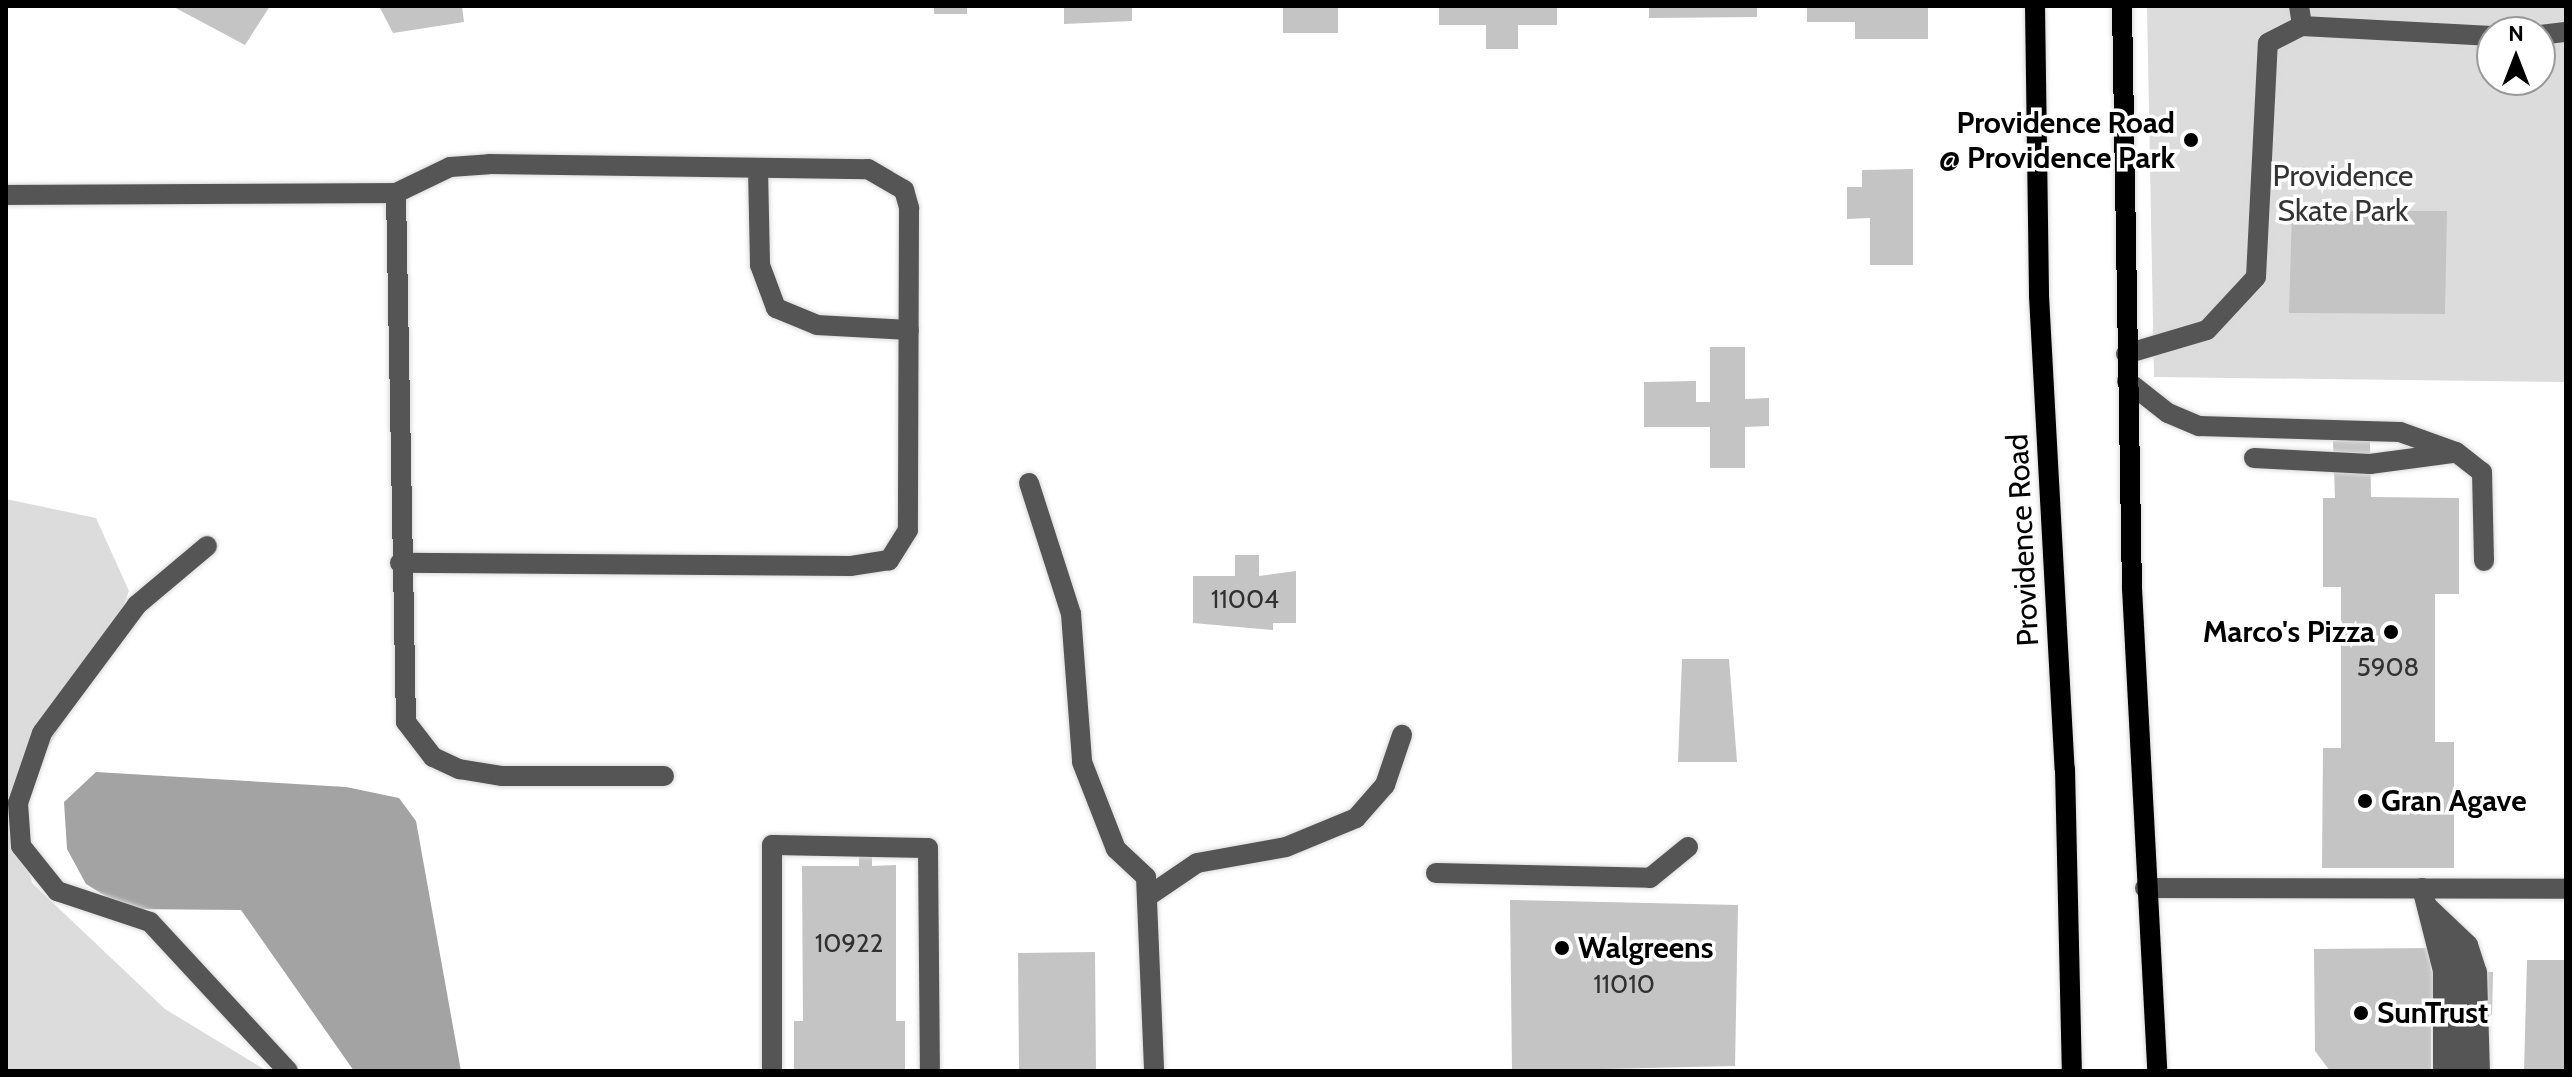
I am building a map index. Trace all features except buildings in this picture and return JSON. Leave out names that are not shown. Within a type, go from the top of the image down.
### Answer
[{"type":"main road","name":"Providence Road","points":[[2035,6],[2035,195],[2065,769],[2072,1071]]},
{"type":"main road","points":[[2122,6],[2126,354],[2145,888],[2157,1071]]},
{"type":"lane","points":[[2126,354],[2207,330],[2256,277],[2268,43],[2301,16],[2476,34]]},
{"type":"lane","points":[[6,195],[396,193],[450,167],[489,164],[868,169],[904,190],[909,330],[908,530],[889,560],[851,566],[400,563]]},
{"type":"lane","points":[[758,168],[760,265],[776,308],[817,325],[909,330]]},
{"type":"lane","points":[[396,193],[402,700],[416,741],[433,757],[502,776],[664,776]]},
{"type":"lane","points":[[2127,381],[2183,421],[2254,428],[2400,432],[2456,452],[2482,472],[2484,561]]},
{"type":"lane","points":[[2254,458],[2370,464],[2456,452]]},
{"type":"lane","points":[[1029,483],[1071,614],[1069,670],[1082,762],[1116,849],[1146,877],[1154,1071]]},
{"type":"lane","points":[[207,546],[137,605],[42,733],[18,803],[21,846],[57,891],[150,922],[288,1071]]},
{"type":"lane","points":[[1147,897],[1197,863],[1286,847],[1356,818],[1385,785],[1402,735]]},
{"type":"lane","points":[[772,1071],[772,845],[928,848],[930,1071]]},
{"type":"lane","points":[[1436,873],[1650,878],[1688,847]]},
{"type":"lane","points":[[2145,888],[2427,906],[2566,889]]},
{"type":"lane","points":[[2427,906],[2443,971],[2443,1071]]},
{"type":"lane","points":[[2427,906],[2461,971],[2460,1071]]},
{"type":"lane","points":[[2427,906],[2468,945],[2477,972],[2480,1071]]},
{"type":"green space","name":"Providence Skate Park","points":[[2147,6],[2566,6],[2566,382],[2154,377]]},
{"type":"green space","points":[[6,499],[96,518],[129,591],[109,645],[15,804],[32,883],[165,1009],[267,1071],[6,1071]]},
{"type":"shaded area","points":[[96,772],[346,787],[399,798],[416,821],[461,1071],[354,1071],[241,910],[126,909],[86,884],[67,849],[64,802]]},
{"type":"place","name":"Providence Road @ Providence Park","points":[[2191,140]]},
{"type":"place","name":"Marco's Pizza","points":[[2391,632]]},
{"type":"place","name":"Gran Agave","points":[[2365,801]]},
{"type":"place","name":"Walgreens","points":[[1562,948]]},
{"type":"place","name":"SunTrust","points":[[2361,1013]]}]
